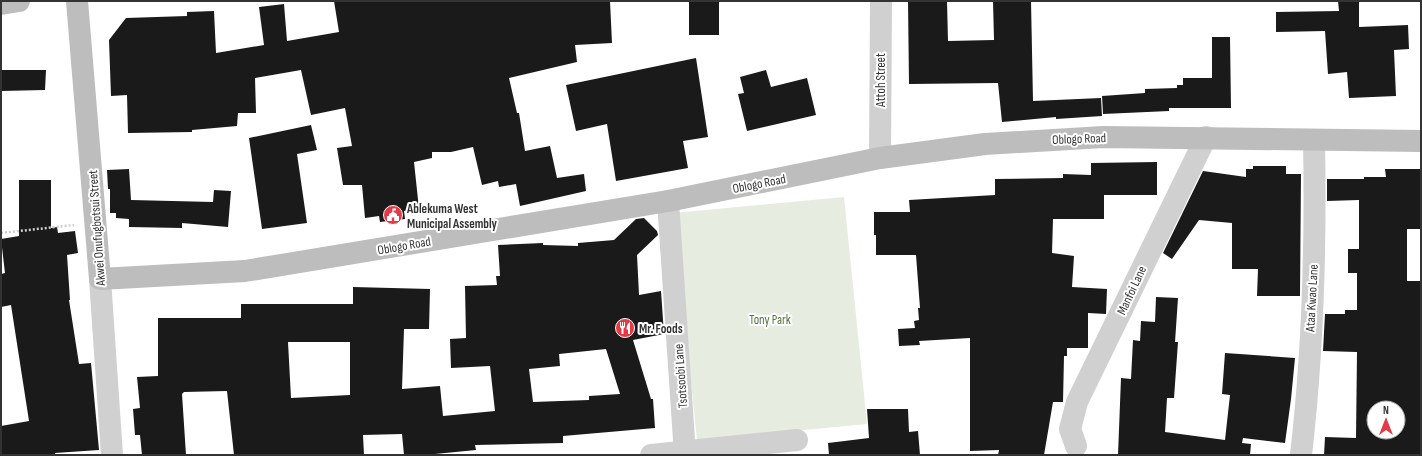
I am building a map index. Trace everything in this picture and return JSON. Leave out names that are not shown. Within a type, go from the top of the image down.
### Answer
[{"type":"main road","points":[[1,4],[19,1]]},
{"type":"main road","name":"Akwei Onufugbotsui Street","points":[[77,1],[100,279]]},
{"type":"main road","name":"Oblogo Road","points":[[100,279],[245,271],[668,201],[880,158],[984,144],[1103,137],[1206,137],[1421,141]]},
{"type":"street","name":"Attoh Street","points":[[880,158],[881,1]]},
{"type":"street","name":"Manfoi Lane","points":[[1075,451],[1070,429],[1077,402],[1206,137]]},
{"type":"street","name":"Ataa Kwao Lane","points":[[1300,455],[1309,348],[1315,221],[1314,140]]},
{"type":"street","name":"Tsotsoobi Lane","points":[[668,201],[685,453]]},
{"type":"street","name":"Akwei Onufugbotsui Street","points":[[100,279],[112,455]]},
{"type":"street","name":"Manfoi Lane","points":[[1075,451],[1088,422]]},
{"type":"street","points":[[651,455],[685,453],[797,440]]},
{"type":"path","points":[[1,233],[96,222]]},
{"type":"green space","name":"Tony Park","points":[[844,197],[867,424],[697,440],[674,213]]},
{"type":"building","points":[[334,1],[610,1],[612,43],[575,45],[577,62],[509,78],[517,113],[519,113],[525,151],[550,146],[557,178],[584,174],[586,191],[520,206],[516,184],[499,187],[498,181],[482,185],[473,147],[451,152],[432,152],[432,158],[414,162],[419,209],[404,211],[405,219],[380,222],[379,216],[365,218],[362,185],[343,185],[337,148],[352,146],[345,108],[311,115],[301,70],[255,78],[256,113],[238,113],[237,126],[192,130],[192,132],[128,133],[127,95],[111,96],[109,40],[126,18],[187,16],[187,12],[214,11],[216,53],[264,45],[259,7],[284,4],[287,41],[339,32]]},
{"type":"building","points":[[689,1],[719,1],[719,35],[689,35]]},
{"type":"building","points":[[908,1],[947,1],[948,41],[994,40],[993,1],[1031,1],[1033,101],[1101,98],[1102,116],[1056,119],[1056,117],[1002,122],[998,83],[909,84]]},
{"type":"building","points":[[1338,1],[1359,1],[1359,27],[1408,25],[1409,49],[1394,50],[1396,96],[1349,98],[1347,72],[1328,74],[1325,31],[1276,32],[1276,12],[1339,11]]},
{"type":"building","points":[[1212,37],[1230,37],[1231,108],[1169,108],[1169,111],[1103,114],[1102,96],[1145,93],[1145,89],[1177,88],[1177,85],[1183,85],[1183,78],[1212,78]]},
{"type":"building","points":[[696,58],[708,137],[683,141],[688,168],[616,181],[607,124],[576,131],[566,85]]},
{"type":"building","points":[[1,70],[46,70],[45,90],[1,91]]},
{"type":"building","points":[[766,70],[771,87],[807,78],[816,115],[747,131],[738,94],[744,93],[740,77]]},
{"type":"building","points":[[311,125],[317,150],[297,154],[307,223],[262,229],[249,138]]},
{"type":"building","points":[[1157,162],[1157,195],[1104,195],[1104,219],[1053,219],[1052,253],[1074,256],[1072,287],[1107,289],[1106,314],[1088,313],[1088,348],[1067,348],[1067,356],[1064,356],[1063,402],[1053,402],[1044,455],[998,455],[999,450],[970,451],[970,338],[919,341],[920,345],[899,346],[898,329],[915,328],[914,321],[919,320],[918,308],[920,308],[916,255],[876,255],[874,212],[910,212],[909,200],[995,195],[995,179],[1063,178],[1063,174],[1091,175],[1091,163]]},
{"type":"building","points":[[1253,166],[1286,166],[1286,174],[1301,174],[1300,296],[1257,296],[1258,269],[1232,269],[1232,223],[1199,220],[1172,259],[1163,253],[1203,171],[1246,177],[1246,169],[1253,169]]},
{"type":"building","points":[[129,169],[131,200],[213,202],[214,190],[231,191],[228,227],[182,223],[182,228],[129,227],[129,219],[116,218],[116,213],[110,213],[110,189],[108,189],[107,170]]},
{"type":"building","points":[[1385,169],[1421,169],[1421,229],[1407,229],[1407,281],[1421,281],[1421,455],[1324,455],[1325,437],[1356,438],[1357,352],[1323,351],[1325,314],[1345,314],[1345,310],[1357,310],[1357,273],[1348,273],[1348,249],[1359,249],[1359,200],[1327,201],[1327,179],[1364,179],[1364,177],[1386,177]]},
{"type":"building","points":[[19,180],[51,180],[51,228],[57,227],[58,233],[75,231],[78,253],[67,255],[69,300],[79,364],[91,363],[99,450],[55,453],[55,455],[1,455],[1,426],[29,421],[11,305],[1,307],[1,274],[5,273],[1,239],[19,236]]},
{"type":"building","points":[[644,218],[657,231],[658,235],[637,255],[639,295],[661,291],[664,334],[633,340],[651,399],[653,399],[655,428],[563,436],[563,443],[475,445],[476,450],[435,454],[404,455],[402,434],[363,435],[364,455],[234,455],[227,391],[184,392],[182,394],[186,455],[142,455],[140,435],[135,435],[133,409],[140,408],[137,377],[158,376],[158,318],[241,318],[241,304],[353,304],[353,287],[430,289],[429,329],[404,329],[402,389],[440,386],[443,416],[495,411],[490,366],[451,368],[450,339],[466,338],[465,286],[497,285],[496,276],[500,276],[498,245],[543,243],[543,245],[578,246],[578,243],[614,240],[636,219]],"holes":[[[288,342],[350,342],[350,395],[291,398]],[[606,349],[620,394],[589,396],[589,400],[533,402],[529,369],[560,366],[559,354]]]},
{"type":"building","points":[[1156,297],[1178,298],[1175,342],[1178,342],[1174,398],[1167,398],[1165,432],[1225,440],[1230,395],[1222,394],[1225,353],[1295,358],[1285,443],[1243,438],[1242,443],[1251,444],[1250,455],[1118,455],[1121,378],[1131,379],[1133,340],[1140,341],[1141,321],[1155,322]]},
{"type":"building","points":[[867,409],[908,409],[909,432],[918,431],[920,455],[829,455],[828,443],[869,438]]},
{"type":"place","name":"Ablekuma West Municipal Assembly","points":[[393,215]]},
{"type":"place","name":"Mr. Foods","points":[[625,328]]}]
